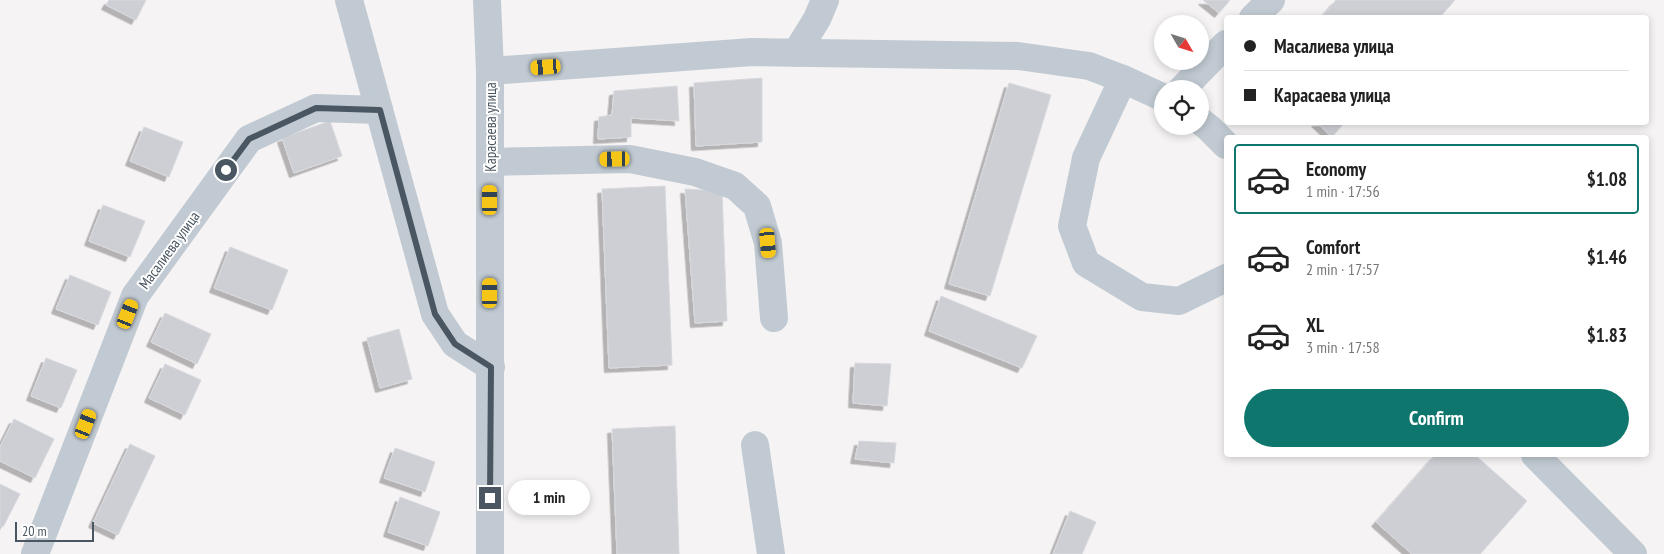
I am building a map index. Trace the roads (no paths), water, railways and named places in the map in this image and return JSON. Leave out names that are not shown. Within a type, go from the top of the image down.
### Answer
[{"type":"street","points":[[349,0],[435,314],[455,344],[491,367]]},
{"type":"street","name":"Карасаева улица","points":[[487,0],[490,71],[490,554]]},
{"type":"street","points":[[796,53],[817,19],[825,0]]},
{"type":"street","points":[[1256,15],[1271,0]]},
{"type":"street","points":[[1191,80],[1224,46]]},
{"type":"street","points":[[490,71],[752,52],[1018,56],[1089,66],[1123,78],[1154,92]]},
{"type":"street","points":[[1123,78],[1086,158],[1072,226],[1086,263],[1142,297],[1179,300],[1224,279]]},
{"type":"street","name":"Масалиева улица","points":[[35,554],[135,296],[249,139],[316,108],[380,110]]},
{"type":"street","points":[[1209,128],[1224,143]]},
{"type":"street","points":[[490,162],[630,159],[695,172],[735,186],[758,206],[768,243],[774,318]]},
{"type":"street","points":[[755,445],[771,554]]},
{"type":"street","points":[[1537,457],[1633,554]]}]
